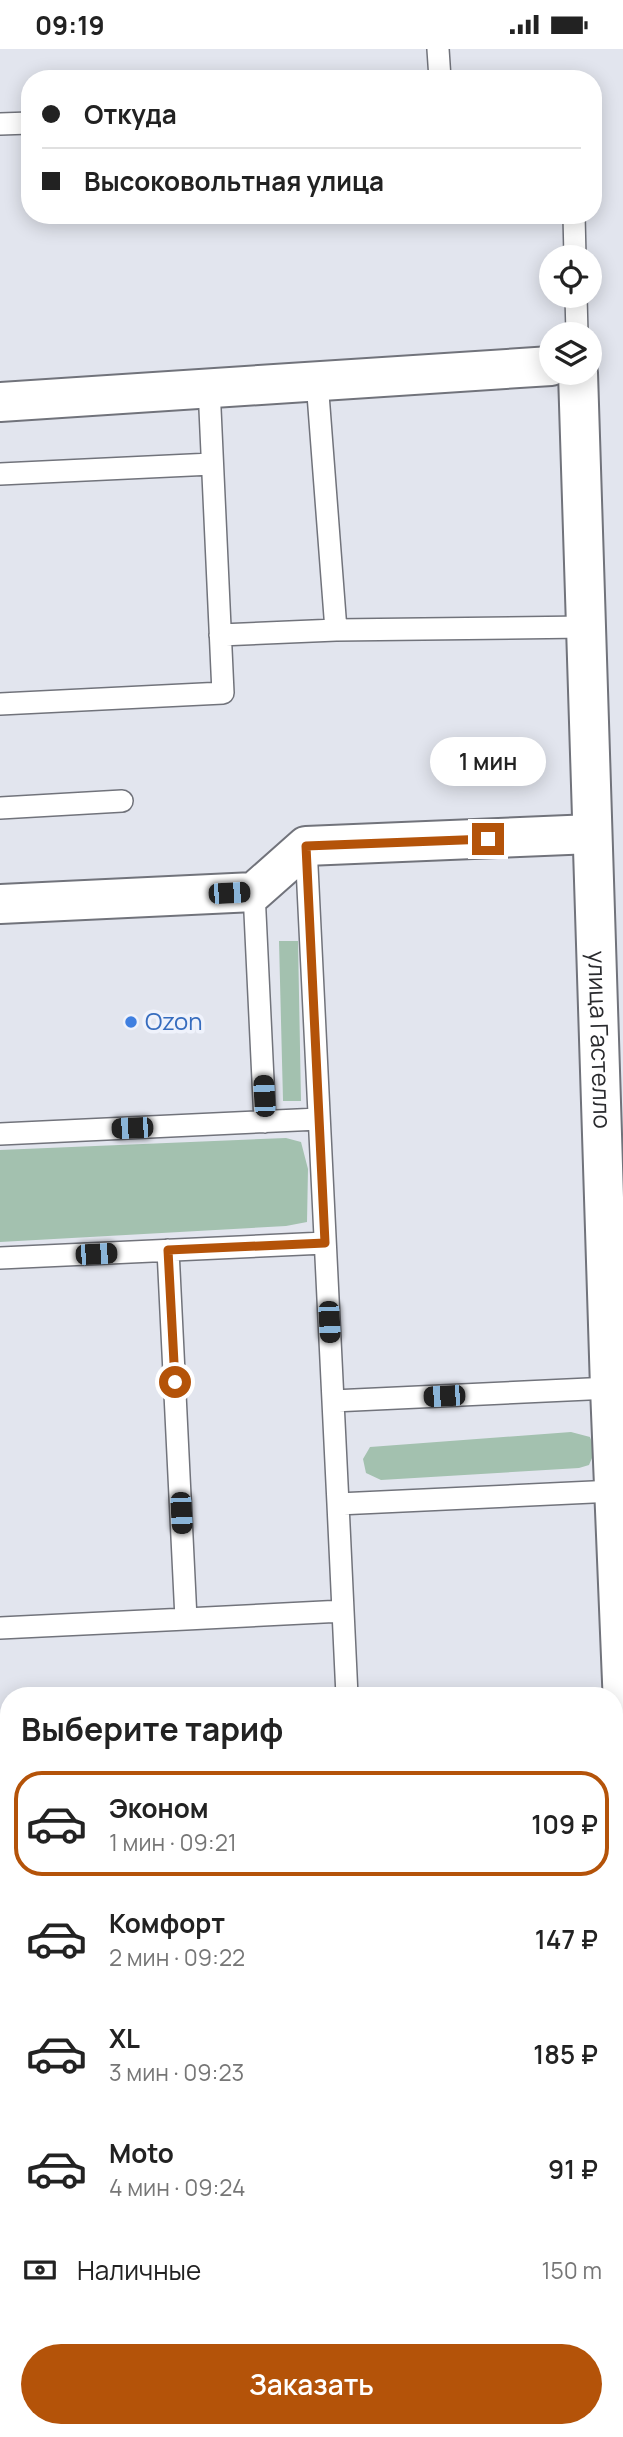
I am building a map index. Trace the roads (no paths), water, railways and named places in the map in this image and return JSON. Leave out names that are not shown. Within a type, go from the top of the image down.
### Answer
[{"type":"street","points":[[0,402],[539,367]]},
{"type":"street","name":"улица Гастелло","points":[[579,385],[586,627],[606,763],[592,835],[623,1687]]},
{"type":"street","points":[[0,904],[254,892],[306,846],[592,835]]},
{"type":"lane","points":[[438,49],[439,70]]},
{"type":"lane","points":[[0,124],[21,123]]},
{"type":"lane","points":[[574,224],[575,245]]},
{"type":"lane","points":[[317,381],[336,630]]},
{"type":"lane","points":[[0,704],[223,693],[209,387]]},
{"type":"lane","points":[[0,474],[212,464]]},
{"type":"lane","points":[[220,635],[336,630],[586,627]]},
{"type":"lane","points":[[0,808],[122,801]]},
{"type":"lane","points":[[306,846],[347,1687]]},
{"type":"lane","points":[[254,892],[265,1122]]},
{"type":"lane","points":[[0,1134],[319,1119]]},
{"type":"lane","points":[[0,1258],[325,1243]]},
{"type":"lane","points":[[168,1250],[186,1619]]},
{"type":"lane","points":[[333,1401],[610,1388]]},
{"type":"lane","points":[[338,1504],[614,1491]]},
{"type":"lane","points":[[0,1628],[343,1611]]},
{"type":"place","name":"Ozon","points":[[131,1022]]}]
